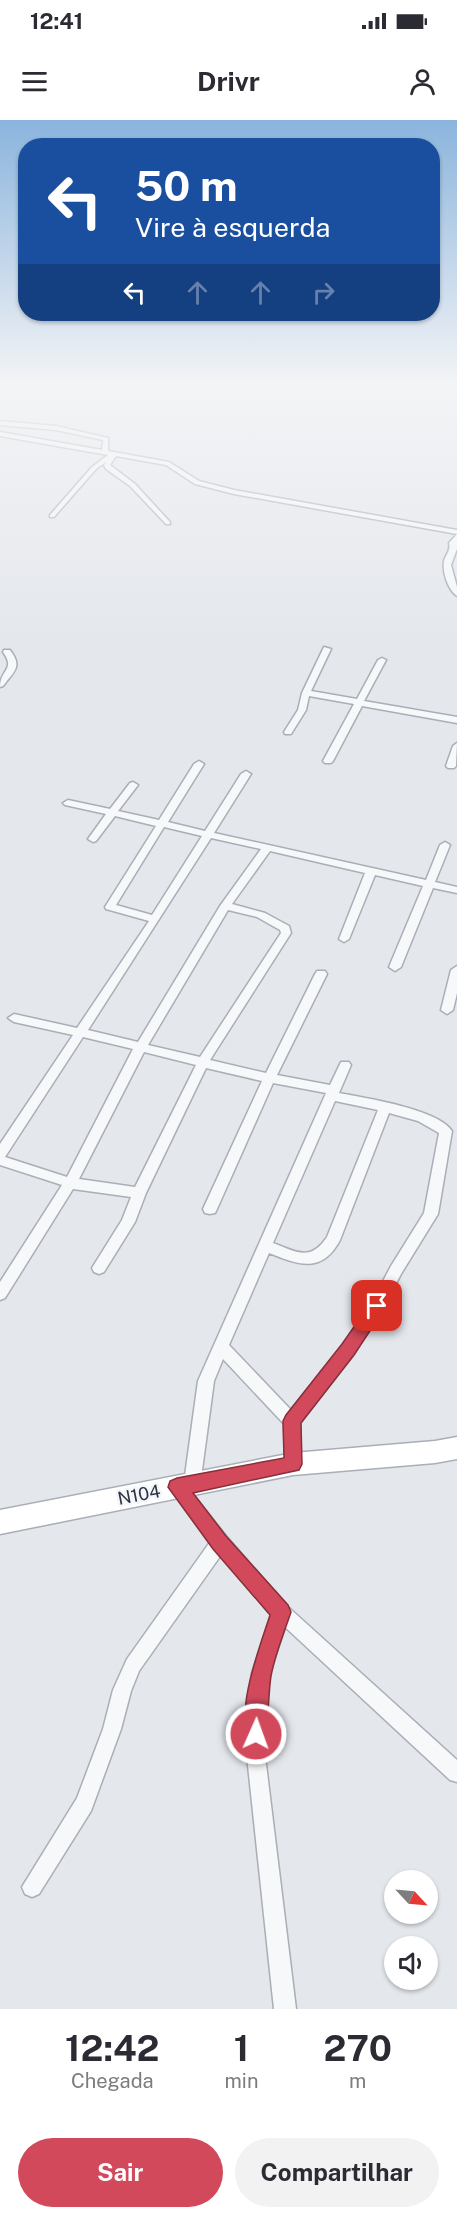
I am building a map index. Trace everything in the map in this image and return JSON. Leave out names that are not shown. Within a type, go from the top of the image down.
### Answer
[{"type":"street","points":[[52,516],[93,469]]},
{"type":"street","points":[[111,469],[121,473],[151,508],[168,523]]},
{"type":"street","points":[[178,469],[202,485],[457,534],[453,543],[454,548],[450,553],[447,572],[448,579],[457,594]]},
{"type":"street","points":[[288,732],[302,710],[306,693],[327,650]]},
{"type":"street","points":[[0,684],[13,668],[13,660],[7,652]]},
{"type":"street","points":[[328,761],[382,660]]},
{"type":"street","points":[[306,693],[457,720]]},
{"type":"street","points":[[451,766],[457,746]]},
{"type":"street","points":[[155,919],[110,907],[199,764]]},
{"type":"street","points":[[0,1154],[155,919],[246,774]]},
{"type":"street","points":[[93,839],[133,785]]},
{"type":"street","points":[[68,803],[112,815],[457,890]]},
{"type":"street","points":[[395,967],[445,845]]},
{"type":"street","points":[[0,1294],[70,1183],[140,1048],[225,906],[266,849]]},
{"type":"street","points":[[345,939],[371,871]]},
{"type":"street","points":[[99,1268],[128,1222],[139,1193],[203,1062],[286,933],[285,928],[261,915],[225,906]]},
{"type":"street","points":[[447,1010],[457,970]]},
{"type":"street","points":[[210,1209],[269,1079],[321,974]]},
{"type":"street","points":[[14,1018],[81,1031],[140,1048],[332,1093],[438,1124],[446,1131],[431,1214],[396,1270],[377,1306],[348,1350],[292,1421],[293,1464]]},
{"type":"street","points":[[345,1065],[206,1381],[184,1486],[220,1542],[281,1612],[457,1773]]},
{"type":"street","points":[[265,1246],[297,1257],[314,1258],[323,1254],[333,1240],[385,1108]]},
{"type":"street","points":[[0,1160],[70,1183],[139,1193]]},
{"type":"street","points":[[220,1346],[292,1421]]},
{"type":"street","name":"N104","points":[[0,1522],[293,1464],[435,1452],[457,1448]]},
{"type":"street","points":[[32,1887],[84,1804],[112,1729],[122,1690],[133,1665],[220,1542]]},
{"type":"street","points":[[281,1612],[261,1673],[256,1712],[256,1756],[285,2009]]},
{"type":"route","points":[[256,1734],[261,1673],[281,1612],[220,1542],[177,1487],[293,1464],[292,1421],[348,1350],[377,1306]]}]
